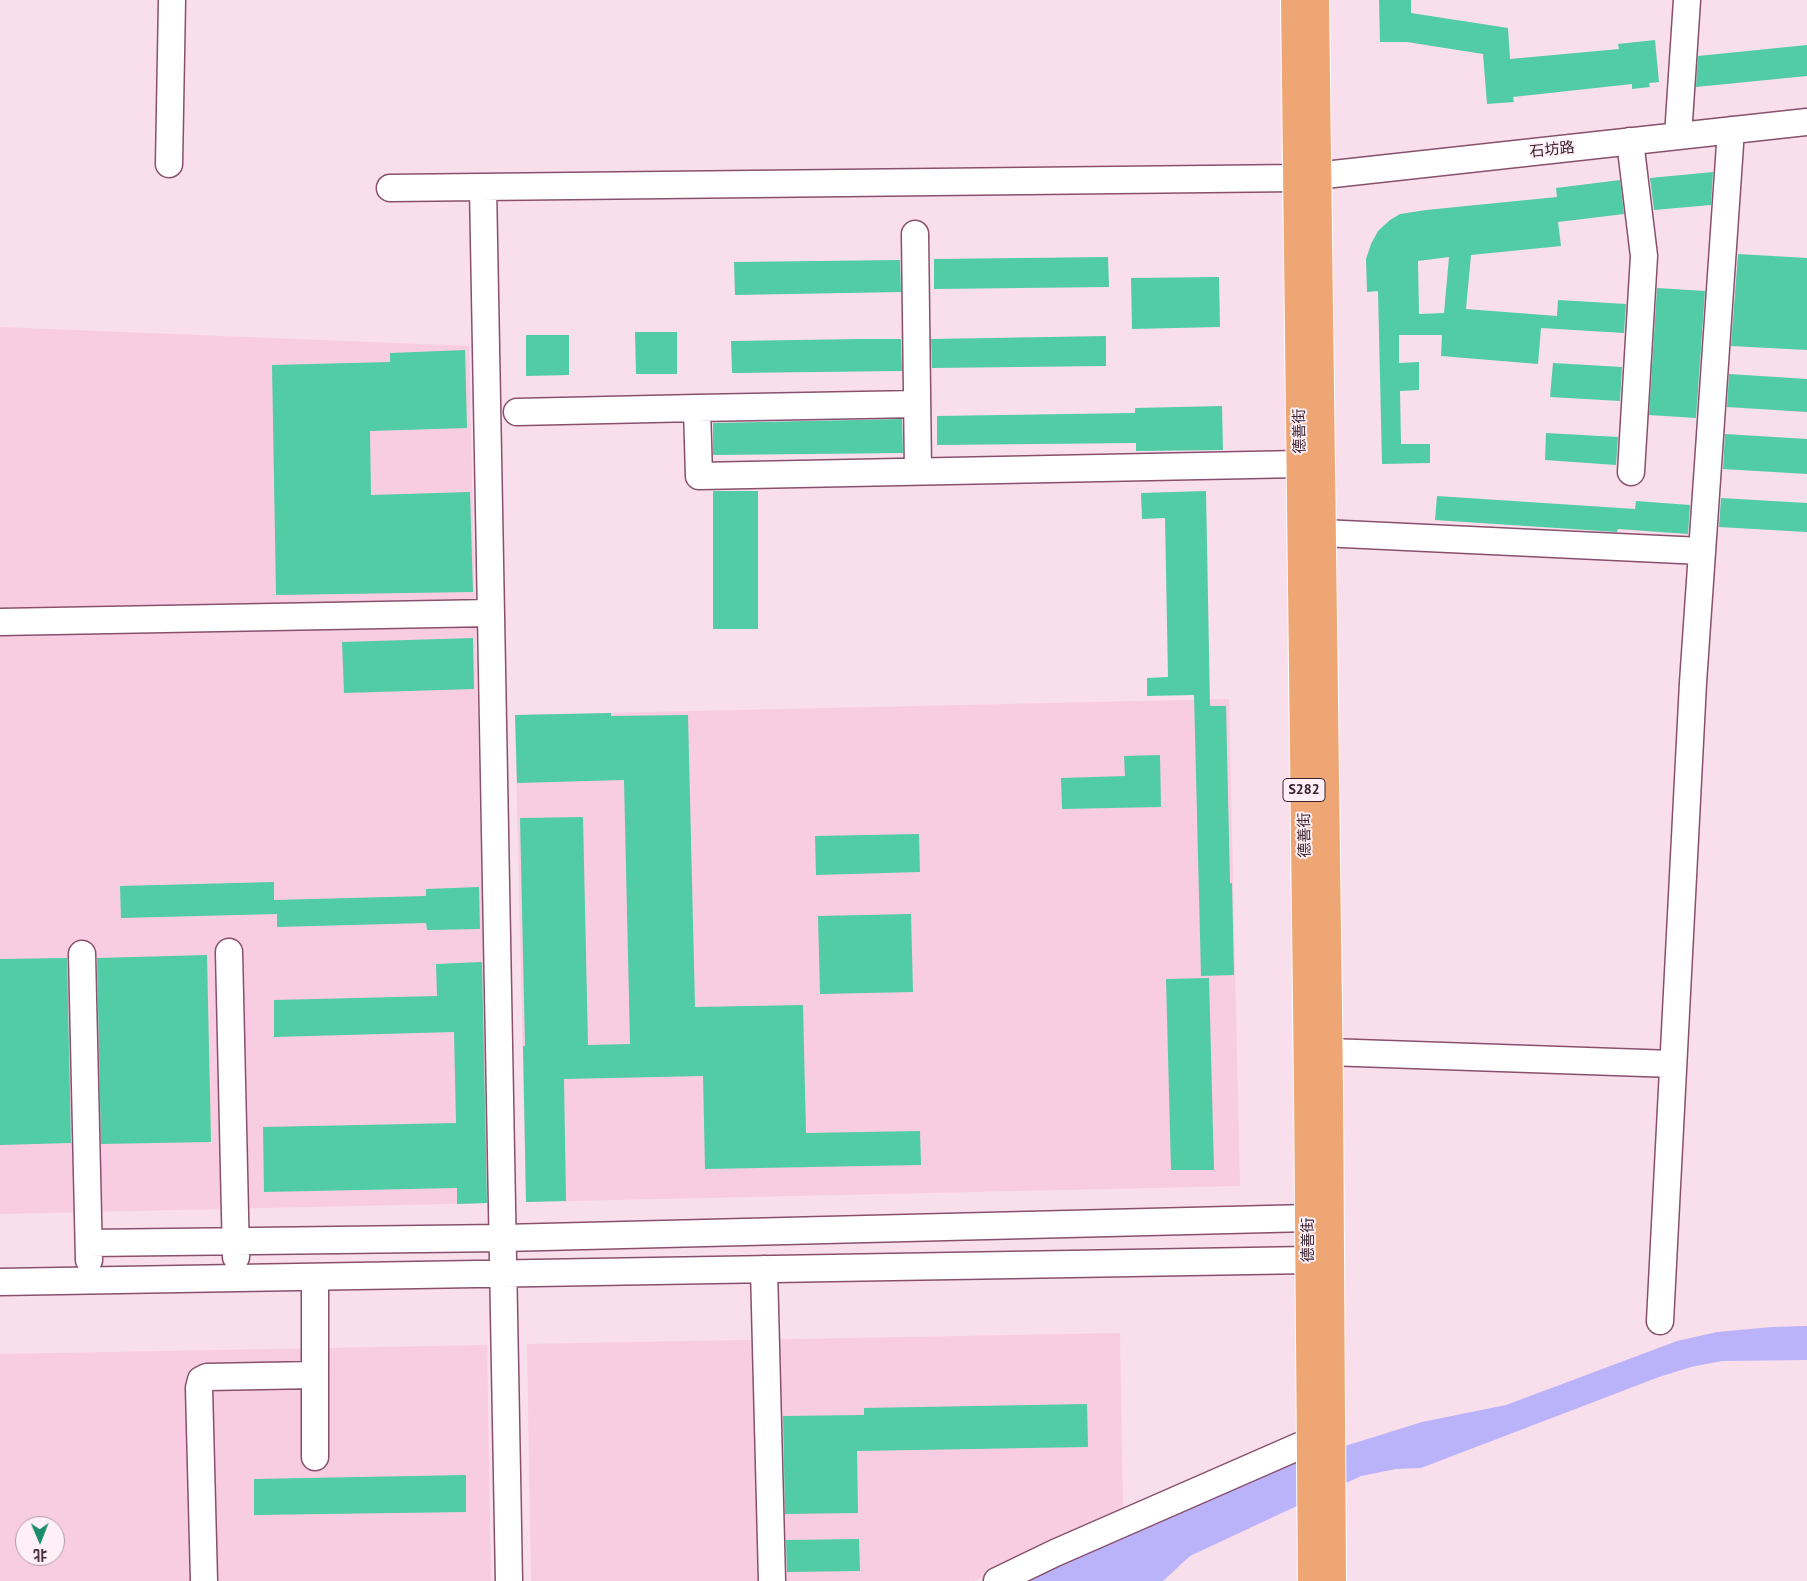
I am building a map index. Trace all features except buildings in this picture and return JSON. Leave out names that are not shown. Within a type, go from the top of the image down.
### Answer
[{"type":"main road","name":"德善街","points":[[1294,0],[1307,177],[1322,533],[1332,1581]]},
{"type":"main road","name":"德善街","points":[[1312,1581],[1300,464],[1307,177],[1315,0]]},
{"type":"street","points":[[169,164],[172,0]]},
{"type":"street","points":[[1678,136],[1687,0]]},
{"type":"street","name":"石坊路","points":[[390,188],[1307,177],[1807,122]]},
{"type":"street","points":[[1660,1321],[1693,683],[1731,130]]},
{"type":"street","points":[[1630,142],[1644,256],[1631,472]]},
{"type":"street","points":[[483,187],[509,1581]]},
{"type":"street","points":[[915,234],[918,471]]},
{"type":"street","points":[[517,412],[917,404]]},
{"type":"street","points":[[697,408],[698,476],[1300,464]]},
{"type":"street","points":[[1322,533],[1702,551]]},
{"type":"street","points":[[0,622],[491,613]]},
{"type":"street","points":[[230,952],[237,1278]]},
{"type":"street","points":[[82,954],[90,1280]]},
{"type":"street","points":[[1328,1052],[1673,1064]]},
{"type":"street","points":[[89,1243],[502,1238],[1309,1218]]},
{"type":"street","points":[[0,1282],[1309,1260]]},
{"type":"street","points":[[764,1269],[772,1581]]},
{"type":"street","points":[[314,1277],[316,1457]]},
{"type":"street","points":[[204,1581],[199,1388],[201,1380],[208,1377],[315,1375]]},
{"type":"street","points":[[997,1581],[1055,1553],[1310,1441]]},
{"type":"shaded area","points":[[0,327],[469,346],[489,1203],[0,1214]]},
{"type":"shaded area","points":[[1229,699],[1240,1186],[526,1202],[515,715]]},
{"type":"shaded area","points":[[1807,1326],[1807,1360],[1722,1361],[1691,1367],[1659,1377],[1421,1468],[1396,1469],[1361,1476],[1190,1556],[1163,1581],[1018,1581],[1252,1475],[1422,1422],[1506,1405],[1677,1341],[1717,1332]]},
{"type":"shaded area","points":[[1120,1333],[1123,1513],[974,1581],[531,1581],[527,1344]]},
{"type":"shaded area","points":[[487,1345],[491,1581],[0,1581],[0,1354]]}]
